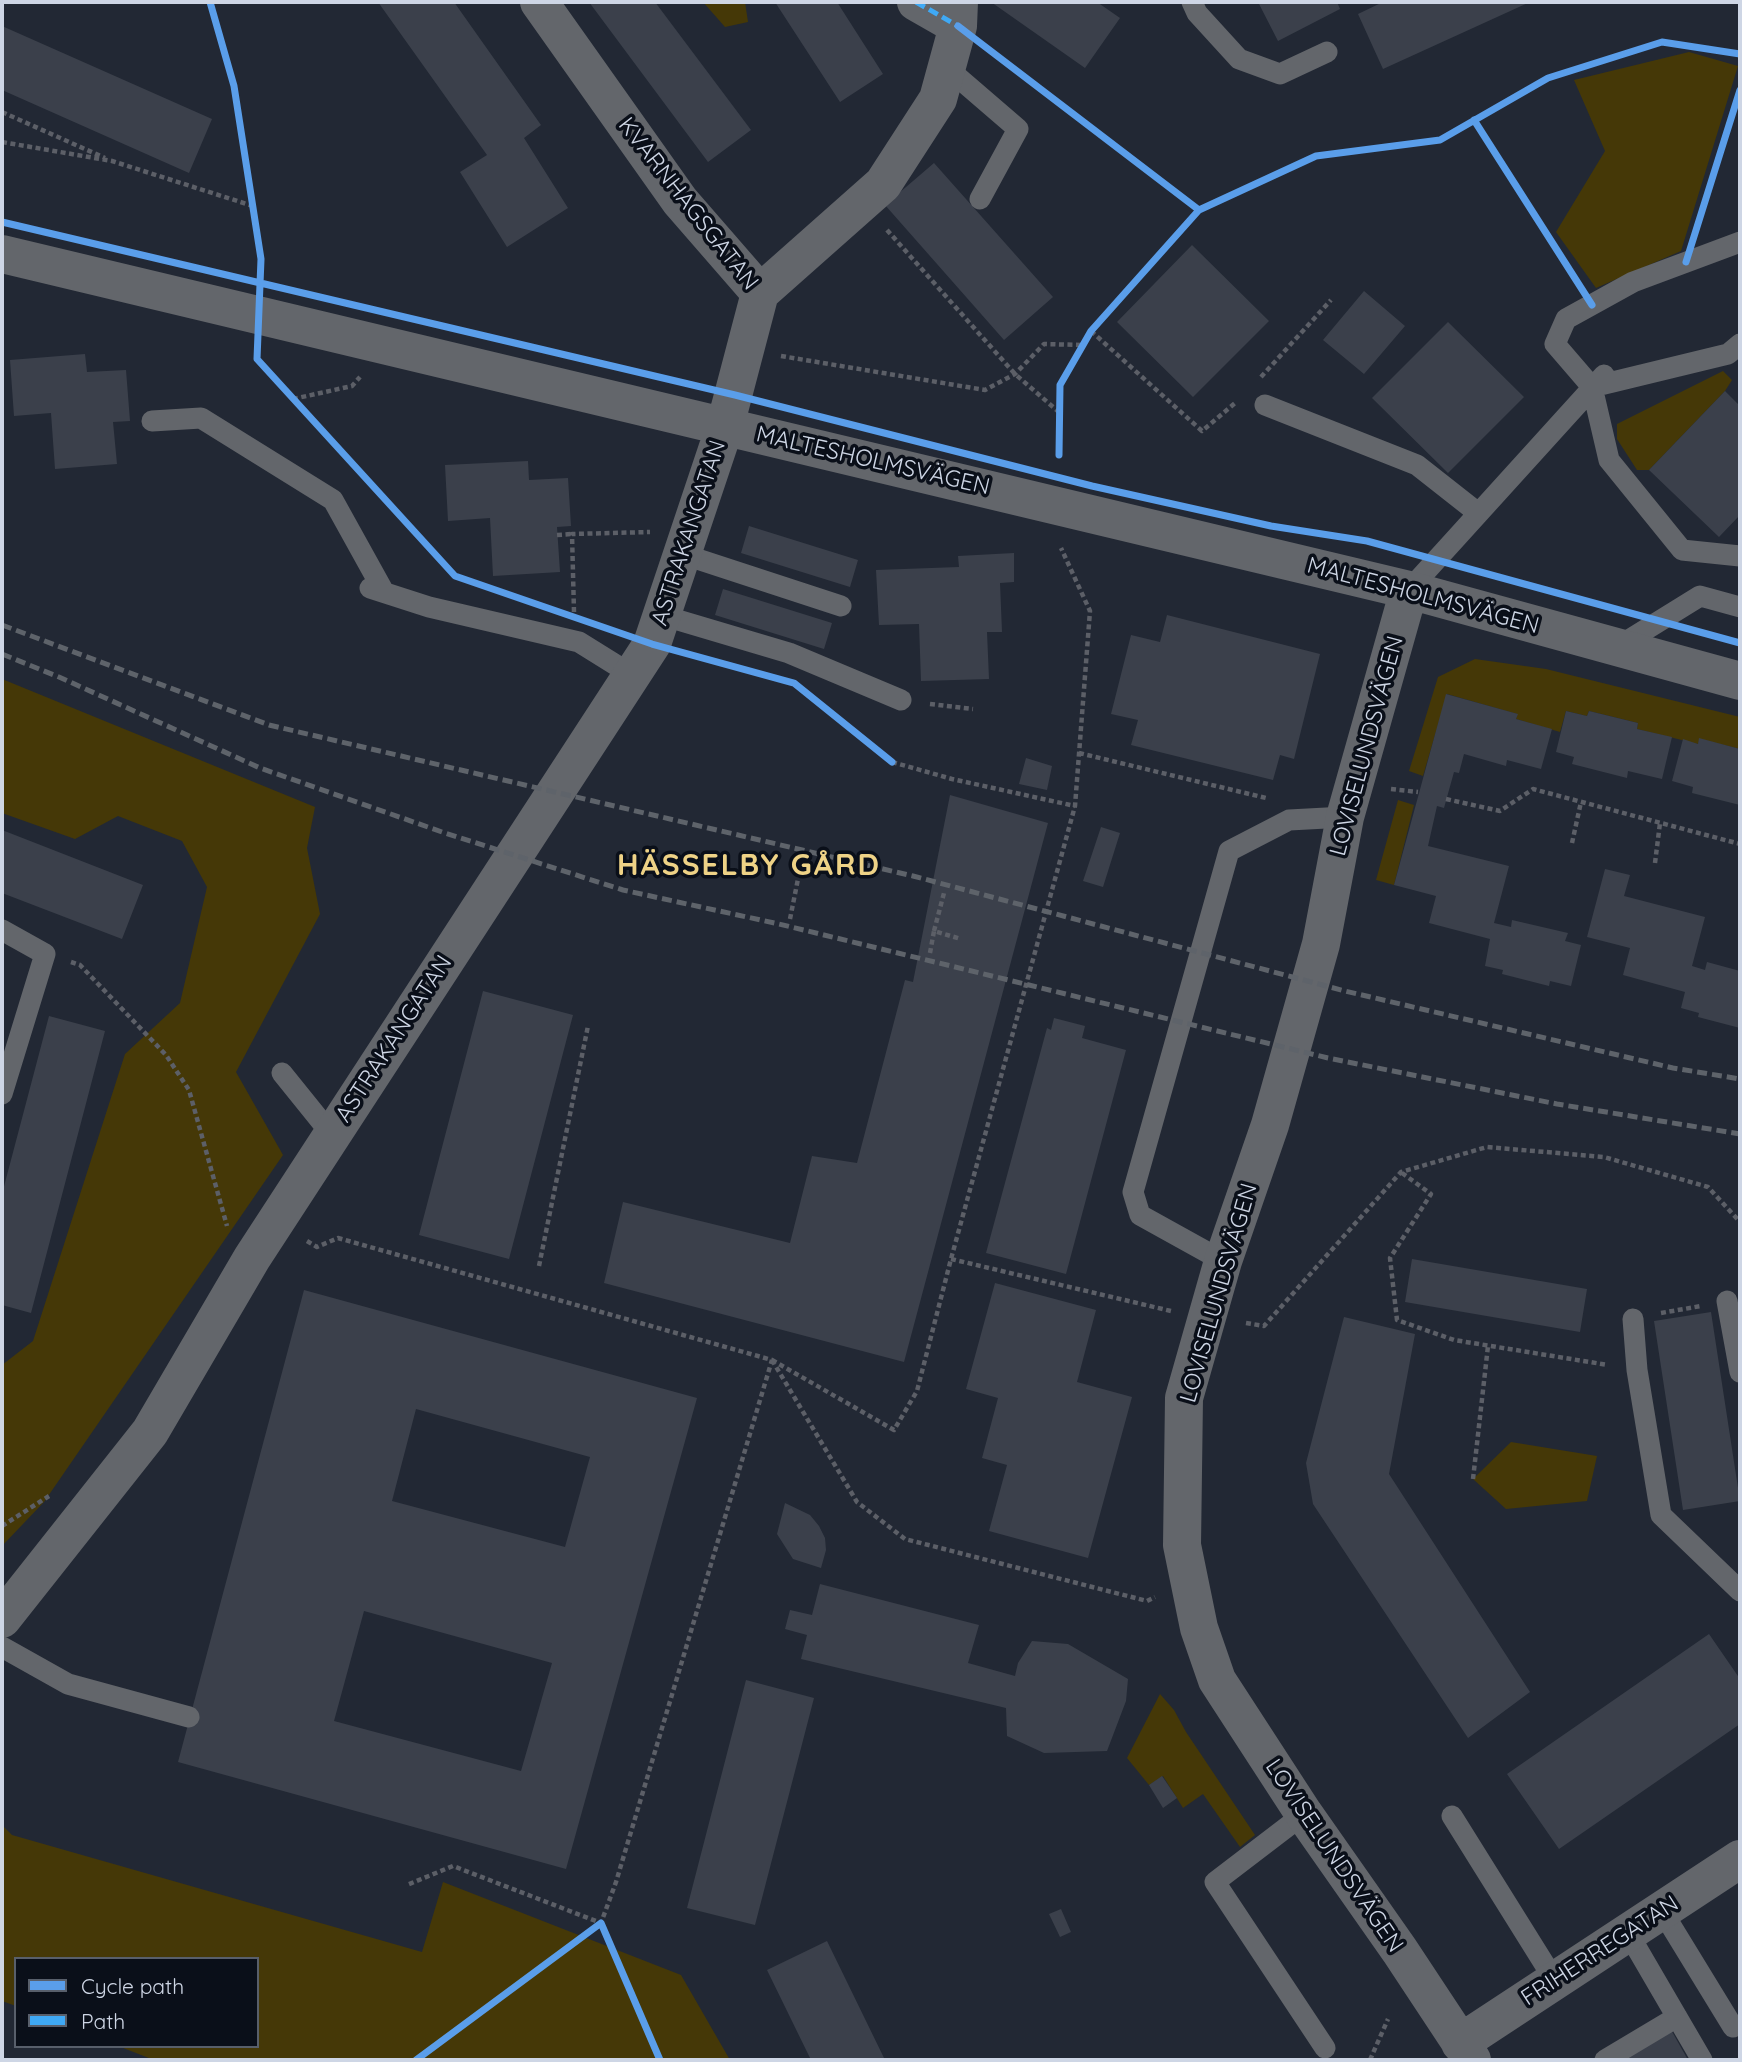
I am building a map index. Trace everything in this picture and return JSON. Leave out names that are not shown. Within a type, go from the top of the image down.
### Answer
[{"type":"street","name":"KVARNHAGSGATAN","points":[[540,2],[680,201],[760,293],[725,426]]},
{"type":"street","points":[[760,293],[883,184],[937,99],[958,14],[916,2]]},
{"type":"street","name":"MALTESHOLMSVÄGEN","points":[[2,254],[1409,590],[1740,681]]},
{"type":"street","name":"ASTRAKANGATAN","points":[[2,1619],[150,1432],[252,1258],[652,644],[725,426]]},
{"type":"street","name":"LOVISELUNDSVÄGEN","points":[[1409,590],[1345,817],[1321,944],[1270,1125],[1223,1261],[1184,1398],[1182,1545],[1199,1628],[1217,1680],[1304,1814],[1400,1951],[1466,2052]]},
{"type":"street","name":"FRIHERREGATAN","points":[[1466,2052],[1555,1981],[1740,1859]]},
{"type":"lane","points":[[1192,2],[1197,13],[1240,59],[1280,74],[1327,52]]},
{"type":"lane","points":[[946,67],[1018,129],[980,199]]},
{"type":"lane","points":[[1740,242],[1633,282],[1566,319],[1555,344],[1598,381],[1609,460],[1682,550],[1740,555]]},
{"type":"lane","points":[[1409,590],[1598,381],[1728,354],[1740,345]]},
{"type":"lane","points":[[1265,405],[1417,465],[1478,513]]},
{"type":"lane","points":[[152,421],[201,418],[333,500],[375,589],[429,607],[579,642],[632,675]]},
{"type":"lane","points":[[686,543],[841,607]]},
{"type":"lane","points":[[1616,648],[1700,596],[1740,607]]},
{"type":"lane","points":[[662,615],[789,653],[901,700]]},
{"type":"lane","points":[[1223,1261],[1140,1215],[1133,1192],[1229,851],[1289,820],[1345,817]]},
{"type":"lane","points":[[2,930],[45,954],[2,1094]]},
{"type":"lane","points":[[282,1073],[332,1135]]},
{"type":"lane","points":[[1727,1301],[1740,1372]]},
{"type":"lane","points":[[1633,1319],[1637,1370],[1661,1514],[1740,1591]]},
{"type":"lane","points":[[2,1647],[68,1684],[190,1717]]},
{"type":"lane","points":[[1304,1814],[1215,1882],[1325,2048]]},
{"type":"lane","points":[[1452,1816],[1555,1981]]},
{"type":"lane","points":[[1662,1911],[1733,2027]]},
{"type":"lane","points":[[1628,1933],[1702,2060]]},
{"type":"lane","points":[[1605,2060],[1677,2017]]},
{"type":"path","points":[[2,112],[112,161],[253,206]]},
{"type":"path","points":[[2,142],[112,161]]},
{"type":"path","points":[[251,192],[255,219]]},
{"type":"path","points":[[862,202],[1015,374],[1060,412]]},
{"type":"path","points":[[1252,387],[1331,300]]},
{"type":"path","points":[[1077,355],[1100,321]]},
{"type":"path","points":[[1091,331],[1202,431],[1244,396]]},
{"type":"path","points":[[746,351],[985,390],[1015,374],[1044,344],[1083,345]]},
{"type":"path","points":[[293,398],[352,386]]},
{"type":"path","points":[[284,389],[302,408]]},
{"type":"path","points":[[1059,423],[1060,399]]},
{"type":"path","points":[[563,613],[575,618],[572,534]]},
{"type":"path","points":[[557,535],[686,543]]},
{"type":"path","points":[[275,1223],[317,1247],[338,1238],[772,1360],[894,1430],[917,1391],[1075,806],[1090,611],[1061,548]]},
{"type":"path","points":[[901,700],[973,709]]},
{"type":"path","points":[[1079,753],[1272,799]]},
{"type":"path","points":[[881,754],[891,762],[952,779],[1075,806]]},
{"type":"path","points":[[1446,799],[1500,811],[1533,789],[1740,844]]},
{"type":"path","points":[[1572,843],[1581,803]]},
{"type":"path","points":[[1655,863],[1660,822]]},
{"type":"path","points":[[790,919],[802,859]]},
{"type":"path","points":[[930,953],[944,893]]},
{"type":"path","points":[[934,932],[961,939]]},
{"type":"path","points":[[45,954],[80,965],[166,1055],[189,1090],[206,1157],[234,1247],[252,1258]]},
{"type":"path","points":[[539,1266],[589,1026]]},
{"type":"path","points":[[1264,1326],[1401,1172],[1487,1147],[1604,1157],[1708,1187],[1740,1222]]},
{"type":"path","points":[[1401,1172],[1431,1194],[1390,1258],[1397,1320],[1454,1340],[1637,1370]]},
{"type":"path","points":[[951,1259],[1173,1311]]},
{"type":"path","points":[[1633,1319],[1727,1301]]},
{"type":"path","points":[[1473,1479],[1488,1346]]},
{"type":"path","points":[[772,1360],[857,1502],[905,1539],[1147,1601],[1188,1580]]},
{"type":"path","points":[[590,1931],[601,1923],[616,1882],[772,1360]]},
{"type":"path","points":[[407,1885],[453,1866],[601,1923],[606,1936]]},
{"type":"path","points":[[1370,2060],[1388,2019]]},
{"type":"shaded area","points":[[703,2],[745,2],[748,22],[725,27]]},
{"type":"shaded area","points":[[1689,52],[1738,66],[1681,251],[1596,288],[1556,232],[1605,151],[1574,80]]},
{"type":"shaded area","points":[[1723,371],[1732,380],[1725,391],[1649,470],[1637,470],[1617,439],[1617,424]]},
{"type":"shaded area","points":[[1475,659],[1546,669],[1740,717],[1740,749],[1700,739],[1698,744],[1637,729],[1638,723],[1589,711],[1587,716],[1566,711],[1560,732],[1516,719],[1517,714],[1447,694],[1423,776],[1409,771],[1438,677]]},
{"type":"shaded area","points":[[2,679],[315,807],[307,848],[320,914],[236,1072],[283,1155],[44,1502],[2,1546],[2,1365],[33,1341],[125,1054],[180,1003],[207,887],[182,841],[118,816],[75,839],[2,813]]},
{"type":"shaded area","points":[[1398,800],[1414,805],[1394,885],[1376,880]]},
{"type":"shaded area","points":[[1511,1442],[1597,1456],[1587,1501],[1506,1509],[1473,1479]]},
{"type":"shaded area","points":[[1160,1694],[1174,1710],[1255,1835],[1240,1847],[1203,1794],[1183,1808],[1163,1776],[1149,1785],[1127,1758]]},
{"type":"shaded area","points":[[2,1825],[12,1835],[422,1952],[443,1882],[681,1975],[730,2060],[154,2060],[123,2048],[259,2048],[259,1957],[14,1957],[14,2005],[2,2001]]},
{"type":"building","points":[[378,2],[454,2],[541,125],[524,138],[568,208],[507,247],[460,172],[487,155]]},
{"type":"building","points":[[589,2],[655,2],[751,130],[708,162]]},
{"type":"building","points":[[775,2],[837,2],[883,74],[840,102]]},
{"type":"building","points":[[991,2],[1097,2],[1120,18],[1085,68]]},
{"type":"building","points":[[1258,2],[1337,2],[1340,9],[1278,41]]},
{"type":"building","points":[[1383,2],[1530,2],[1383,69],[1358,14]]},
{"type":"building","points":[[2,26],[212,119],[189,173],[2,90]]},
{"type":"building","points":[[934,163],[1053,297],[1004,340],[885,205]]},
{"type":"building","points":[[1192,245],[1269,321],[1193,397],[1117,322]]},
{"type":"building","points":[[1364,291],[1405,326],[1364,374],[1323,340]]},
{"type":"building","points":[[1448,322],[1524,397],[1448,473],[1372,398]]},
{"type":"building","points":[[85,354],[87,372],[126,370],[130,421],[113,422],[117,464],[55,469],[51,413],[14,416],[10,360]]},
{"type":"building","points":[[1725,391],[1740,406],[1740,515],[1719,537],[1649,470]]},
{"type":"building","points":[[528,461],[529,480],[568,478],[571,526],[557,527],[560,572],[493,576],[490,518],[448,521],[445,465]]},
{"type":"building","points":[[749,526],[858,560],[850,587],[741,553]]},
{"type":"building","points":[[1014,553],[1014,582],[1000,583],[1002,632],[987,632],[989,679],[921,681],[919,624],[879,625],[876,570],[959,567],[958,556]]},
{"type":"building","points":[[723,589],[832,623],[824,649],[715,615]]},
{"type":"building","points":[[1167,615],[1320,654],[1294,759],[1280,755],[1273,780],[1131,745],[1138,720],[1111,714],[1131,635],[1160,642]]},
{"type":"building","points":[[1446,694],[1518,714],[1516,719],[1552,729],[1541,769],[1507,760],[1506,766],[1464,754],[1459,773],[1454,772],[1444,808],[1437,806],[1428,846],[1509,866],[1494,923],[1511,927],[1512,920],[1568,933],[1565,941],[1581,945],[1571,986],[1550,981],[1549,986],[1502,974],[1503,970],[1485,966],[1490,939],[1429,923],[1436,896],[1394,885]]},
{"type":"building","points":[[1566,711],[1587,716],[1589,711],[1638,723],[1637,729],[1672,737],[1662,779],[1628,771],[1627,778],[1572,764],[1574,757],[1556,752]]},
{"type":"building","points":[[1699,738],[1740,749],[1740,805],[1692,793],[1693,787],[1672,781],[1683,739],[1698,744]]},
{"type":"building","points":[[1026,758],[1052,766],[1047,790],[1019,784]]},
{"type":"building","points":[[950,795],[1048,823],[904,1362],[604,1283],[623,1202],[790,1243],[812,1156],[857,1163],[905,980],[913,982]]},
{"type":"building","points":[[1101,827],[1120,833],[1103,887],[1083,881]]},
{"type":"building","points":[[2,830],[143,885],[122,939],[2,893]]},
{"type":"building","points":[[1605,869],[1630,875],[1624,896],[1705,917],[1692,966],[1705,970],[1707,962],[1740,971],[1740,1028],[1698,1017],[1699,1013],[1681,1008],[1685,992],[1623,975],[1630,948],[1587,937]]},
{"type":"building","points":[[483,991],[573,1015],[509,1259],[419,1235]]},
{"type":"building","points":[[49,1016],[105,1031],[31,1313],[2,1305],[2,1194]]},
{"type":"building","points":[[1054,1018],[1085,1026],[1082,1038],[1126,1050],[1066,1274],[986,1253],[1047,1028],[1051,1030]]},
{"type":"building","points":[[1412,1259],[1587,1289],[1580,1332],[1405,1302]]},
{"type":"building","points":[[995,1283],[1096,1310],[1077,1382],[1132,1397],[1088,1558],[989,1531],[1007,1465],[982,1458],[998,1398],[966,1389]]},
{"type":"building","points":[[304,1290],[697,1398],[566,1869],[178,1762]],"holes":[[[416,1409],[590,1457],[565,1547],[392,1501]],[[364,1611],[552,1663],[521,1771],[334,1721]]]},
{"type":"building","points":[[1711,1312],[1740,1501],[1683,1510],[1654,1321]]},
{"type":"building","points":[[1344,1317],[1415,1334],[1389,1474],[1530,1692],[1468,1738],[1313,1504],[1306,1463]]},
{"type":"building","points":[[785,1503],[810,1515],[819,1526],[825,1538],[826,1550],[821,1568],[793,1559],[777,1534]]},
{"type":"building","points":[[820,1584],[979,1625],[968,1663],[1015,1676],[1018,1663],[1032,1641],[1068,1644],[1128,1679],[1126,1701],[1107,1751],[1044,1753],[1007,1736],[1006,1708],[801,1659],[807,1635],[785,1629],[790,1610],[812,1615]]},
{"type":"building","points":[[1709,1634],[1740,1679],[1740,1724],[1559,1849],[1507,1774]]},
{"type":"building","points":[[746,1680],[814,1698],[755,1925],[687,1908]]},
{"type":"building","points":[[1162,1776],[1177,1798],[1163,1808],[1149,1785]]},
{"type":"building","points":[[1061,1909],[1071,1932],[1060,1937],[1049,1914]]},
{"type":"building","points":[[827,1941],[885,2060],[811,2060],[767,1970]]},
{"type":"building","points":[[1670,2028],[1688,2060],[1612,2060]]},
{"type":"railway","points":[[2,625],[269,725],[913,876],[1345,991],[1673,1068],[1740,1079]]},
{"type":"railway","points":[[2,654],[260,768],[442,832],[623,890],[779,924],[1328,1058],[1557,1104],[1740,1134]]},
{"type":"marked path","points":[[916,2],[958,26]]},
{"type":"cycle path","points":[[210,2],[234,86],[261,259],[257,359],[455,576],[652,644],[794,683],[892,762]]},
{"type":"cycle path","points":[[958,26],[1199,210]]},
{"type":"cycle path","points":[[1059,455],[1060,385],[1091,331],[1199,210],[1316,156],[1440,140],[1548,78],[1662,42],[1740,54]]},
{"type":"cycle path","points":[[1686,262],[1740,90]]},
{"type":"cycle path","points":[[1474,120],[1592,305]]},
{"type":"cycle path","points":[[2,222],[735,395],[1092,486],[1271,526],[1367,541],[1740,643]]},
{"type":"cycle path","points":[[416,2060],[601,1923],[660,2060]]},
{"type":"district","name":"HÄSSELBY GÅRD","points":[[749,866]]}]
